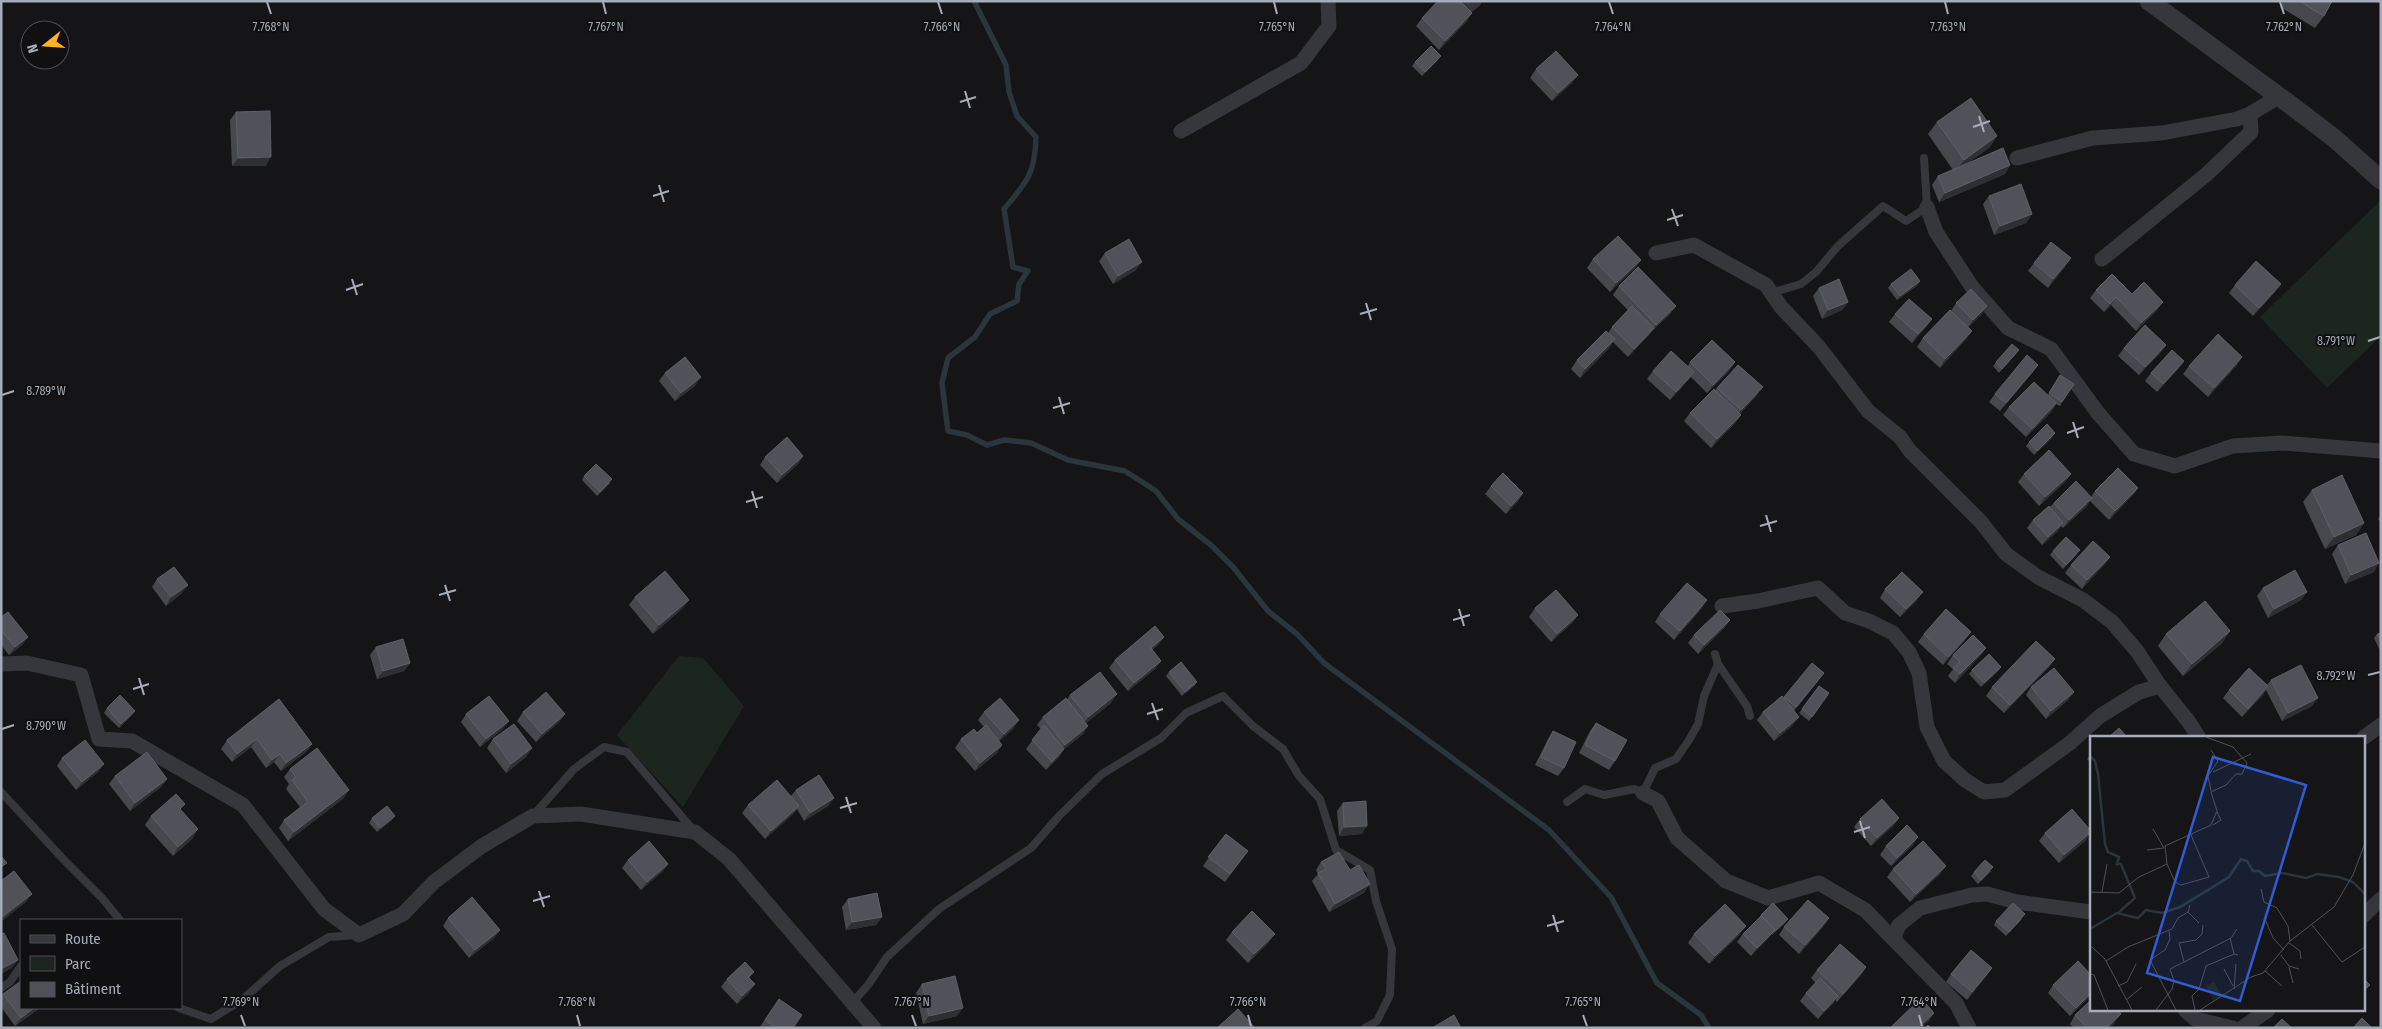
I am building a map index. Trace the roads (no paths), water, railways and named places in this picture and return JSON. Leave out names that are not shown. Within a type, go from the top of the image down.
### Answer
[{"type":"street","points":[[1181,131],[1301,63],[1329,26],[1328,1]]},
{"type":"street","points":[[2149,1],[2334,138],[2381,180]]},
{"type":"street","points":[[2017,158],[2093,138],[2162,133],[2236,119],[2250,114],[2278,97]]},
{"type":"street","points":[[2102,259],[2207,174],[2251,132],[2250,114]]},
{"type":"street","points":[[1927,207],[1936,232],[1972,287],[2008,328],[2051,350],[2098,413],[2134,454],[2175,466],[2233,446],[2282,443],[2381,451]]},
{"type":"street","points":[[1656,254],[1694,245],[1766,285],[1781,307],[1819,347],[1868,411],[1900,437],[1910,450],[1981,522],[2006,554],[2038,578],[2083,600],[2112,622],[2137,651],[2160,686],[2189,722],[2197,736]]},
{"type":"street","points":[[1722,606],[1758,601],[1818,588],[1845,612],[1893,633],[1909,652],[1919,673],[1927,727],[1944,761],[1984,792],[2005,790],[2070,744],[2100,716],[2139,692],[2160,686]]},
{"type":"street","points":[[1,664],[27,663],[81,674],[99,740],[132,742],[243,805],[324,908],[359,935],[403,914],[434,882],[482,846],[533,816],[580,814],[695,832],[729,859],[874,1028]]},
{"type":"street","points":[[2364,737],[2381,725]]},
{"type":"street","points":[[1643,793],[1658,801],[1677,838],[1726,881],[1768,898],[1819,883],[1860,906],[1894,938],[1956,1003],[1968,1028]]},
{"type":"street","points":[[1894,938],[1899,925],[1920,908],[1972,895],[1987,894],[2017,902],[2090,912]]},
{"type":"street","points":[[2364,915],[2381,899]]},
{"type":"street","points":[[2186,1012],[2195,1019],[2233,1028]]},
{"type":"street","points":[[2242,1028],[2265,1012]]},
{"type":"lane","points":[[1771,293],[1801,284],[1816,272],[1838,246],[1883,206],[1906,221],[1927,207],[1924,158]]},
{"type":"lane","points":[[1715,654],[1718,664],[1747,706],[1750,716]]},
{"type":"lane","points":[[1567,802],[1586,790],[1604,795],[1634,789],[1643,793],[1656,768],[1676,759],[1689,740],[1698,724],[1700,708],[1718,664]]},
{"type":"lane","points":[[853,1002],[868,985],[887,957],[939,909],[1031,848],[1060,815],[1102,774],[1161,738],[1186,713],[1223,696],[1253,726],[1283,749],[1300,776],[1320,799],[1336,850],[1370,870],[1376,901],[1392,949],[1390,995],[1378,1021],[1365,1028]]},
{"type":"lane","points":[[533,816],[574,769],[604,747],[627,752],[695,832]]},
{"type":"lane","points":[[1,792],[65,862],[102,898],[119,919]]},
{"type":"lane","points":[[182,1009],[211,1019],[242,1000],[280,966],[329,937],[359,935]]},
{"type":"lane","points":[[1,988],[10,982],[20,967]]},
{"type":"waterway","points":[[974,1],[1006,65],[1009,92],[1017,116],[1036,137],[1032,169],[1019,192],[1004,209],[1013,267],[1028,271],[1019,284],[1017,301],[990,314],[975,337],[948,358],[942,383],[948,431],[967,435],[987,445],[1004,440],[1031,443],[1068,460],[1125,471],[1156,491],[1178,519],[1212,546],[1233,567],[1268,611],[1297,634],[1324,663],[1549,830],[1611,897],[1657,983],[1701,1015],[1709,1028]]}]
